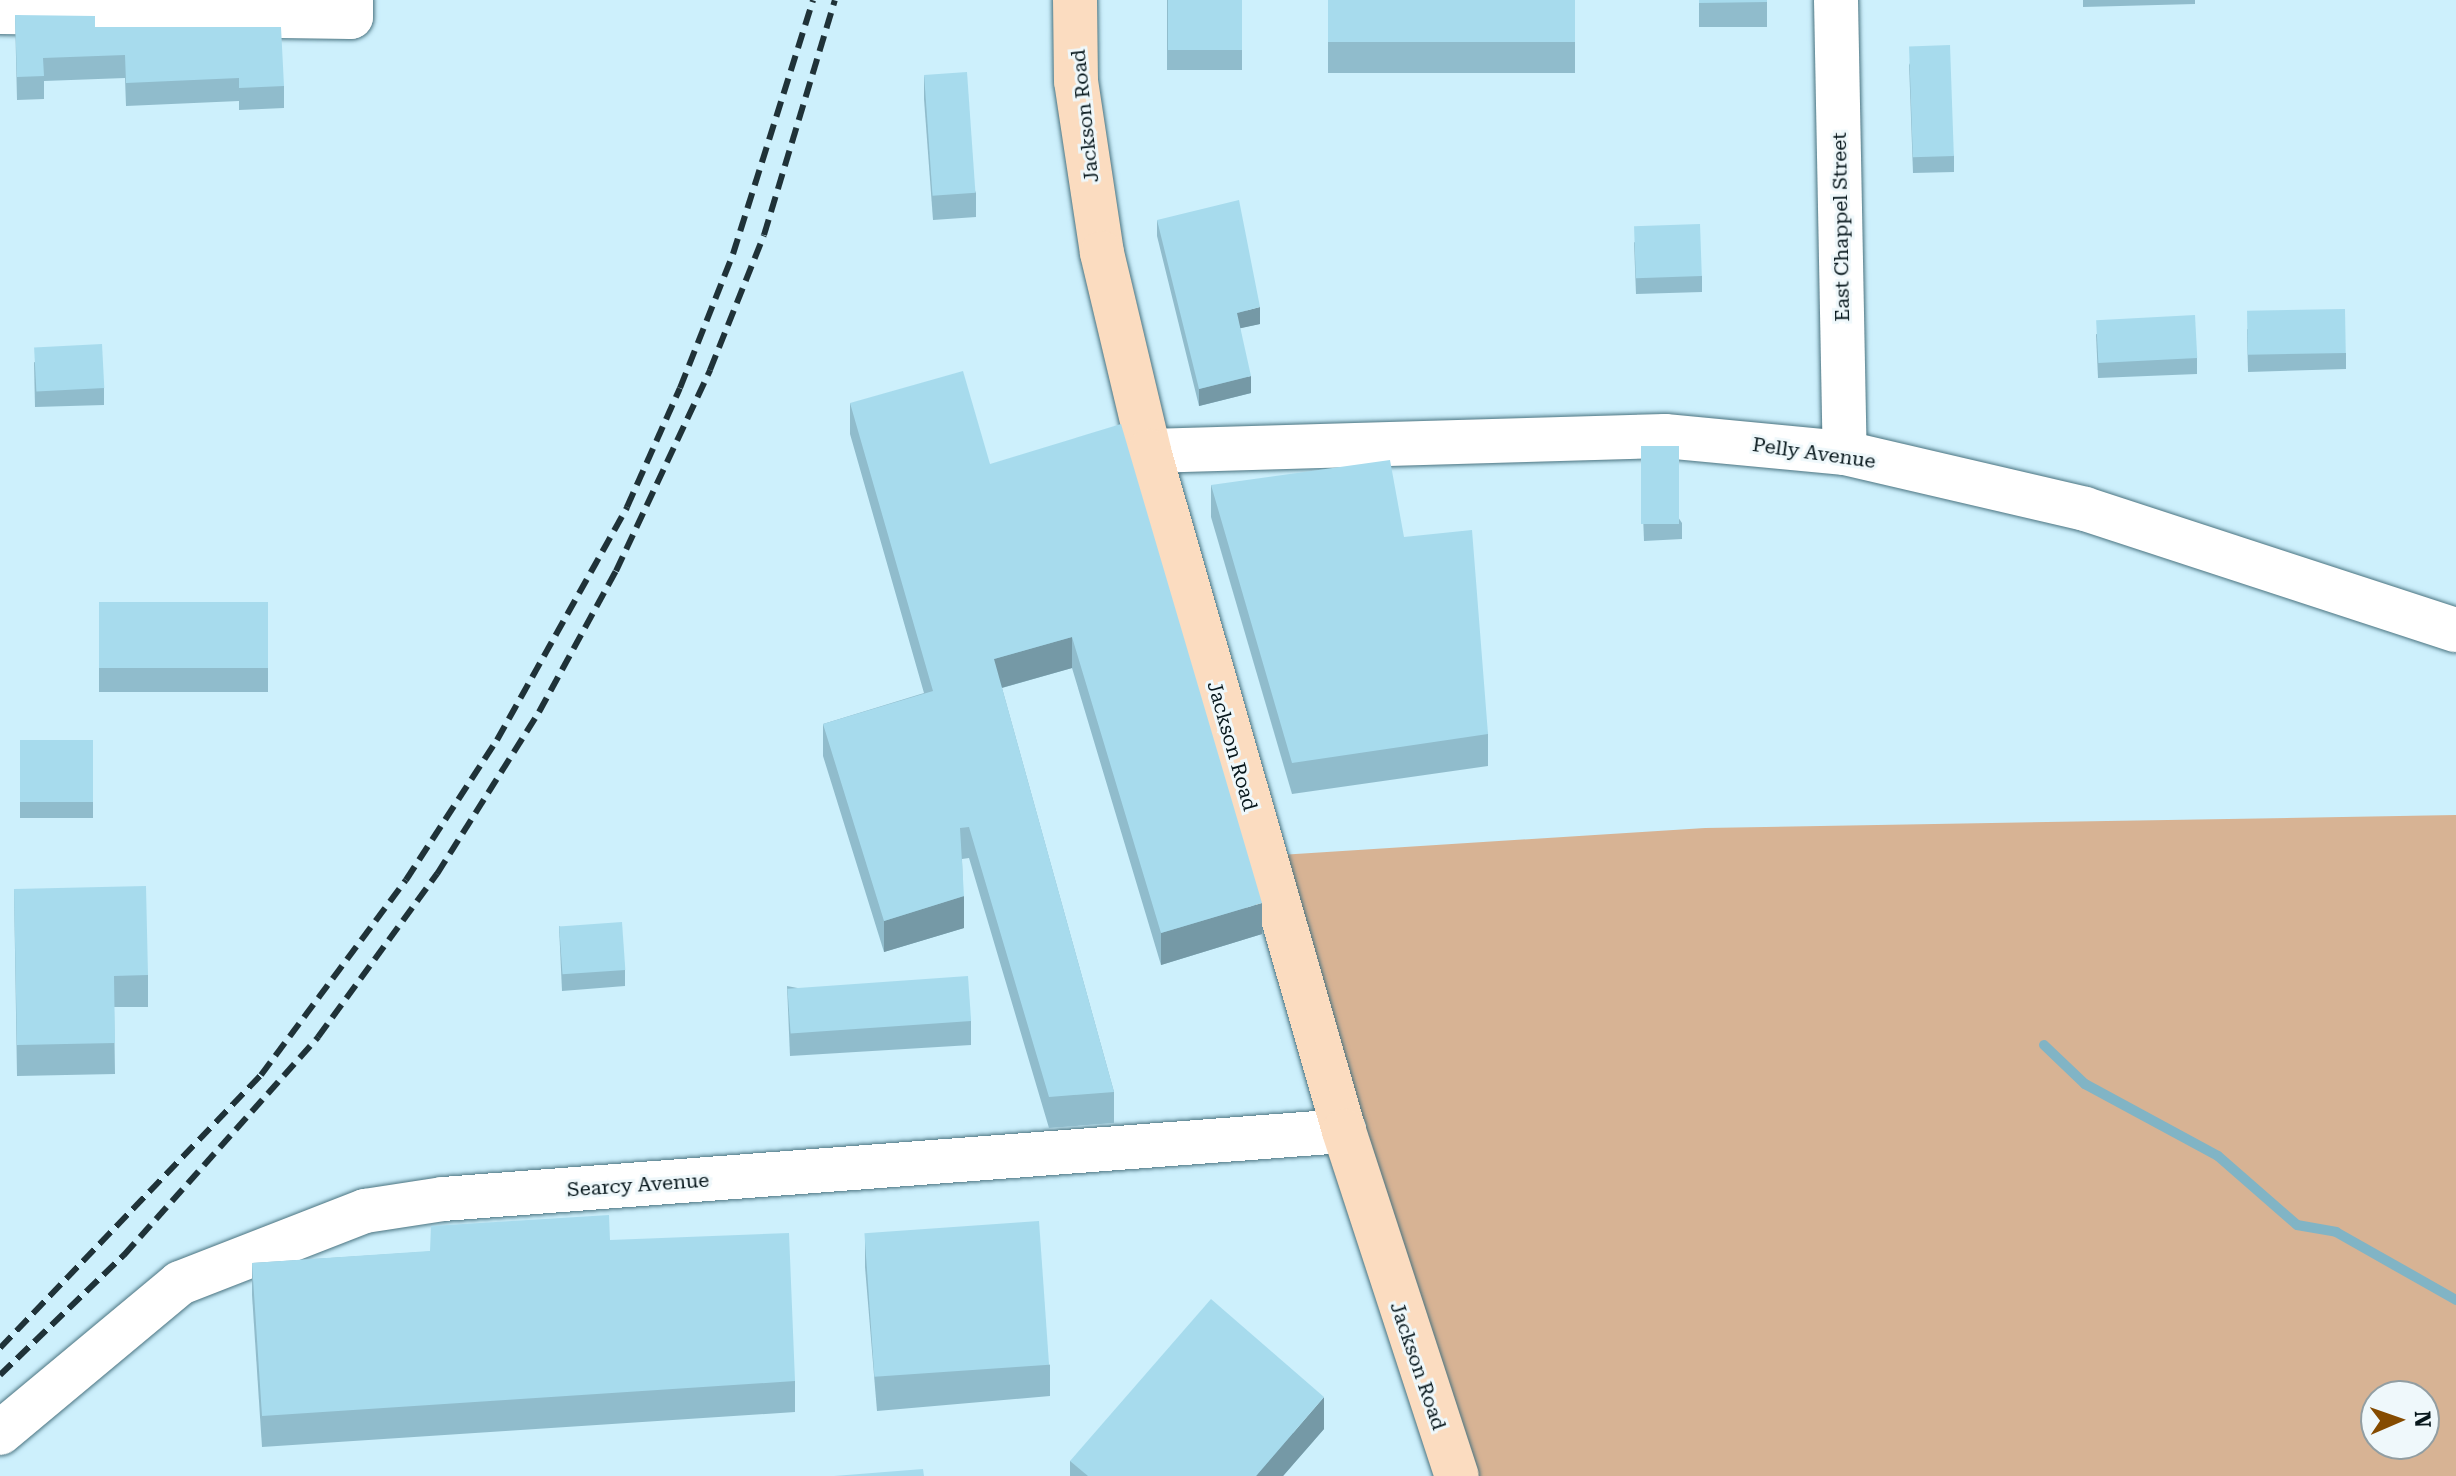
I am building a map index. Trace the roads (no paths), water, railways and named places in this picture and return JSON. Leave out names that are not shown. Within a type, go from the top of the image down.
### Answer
[{"type":"main road","name":"Jackson Road","points":[[1075,0],[1076,81],[1102,253],[1149,451],[1344,1131],[1457,1476]]},
{"type":"street","name":"East Chappel Street","points":[[1836,0],[1845,453]]},
{"type":"street","points":[[0,12],[351,9]]},
{"type":"street","name":"Pelly Avenue","points":[[1149,451],[1665,436],[1845,453],[2085,509],[2456,630]]},
{"type":"street","name":"Searcy Avenue","points":[[0,1433],[180,1283],[352,1215],[443,1199],[1344,1131]]},
{"type":"waterway","points":[[2044,1045],[2085,1084],[2218,1156],[2297,1225],[2336,1232],[2456,1300]]},
{"type":"railway","points":[[0,1348],[261,1075],[406,880],[497,740],[627,507],[680,388],[733,254],[813,0]]},
{"type":"railway","points":[[0,1375],[124,1255],[318,1037],[437,874],[539,712],[616,571],[710,370],[764,235],[835,0]]}]
